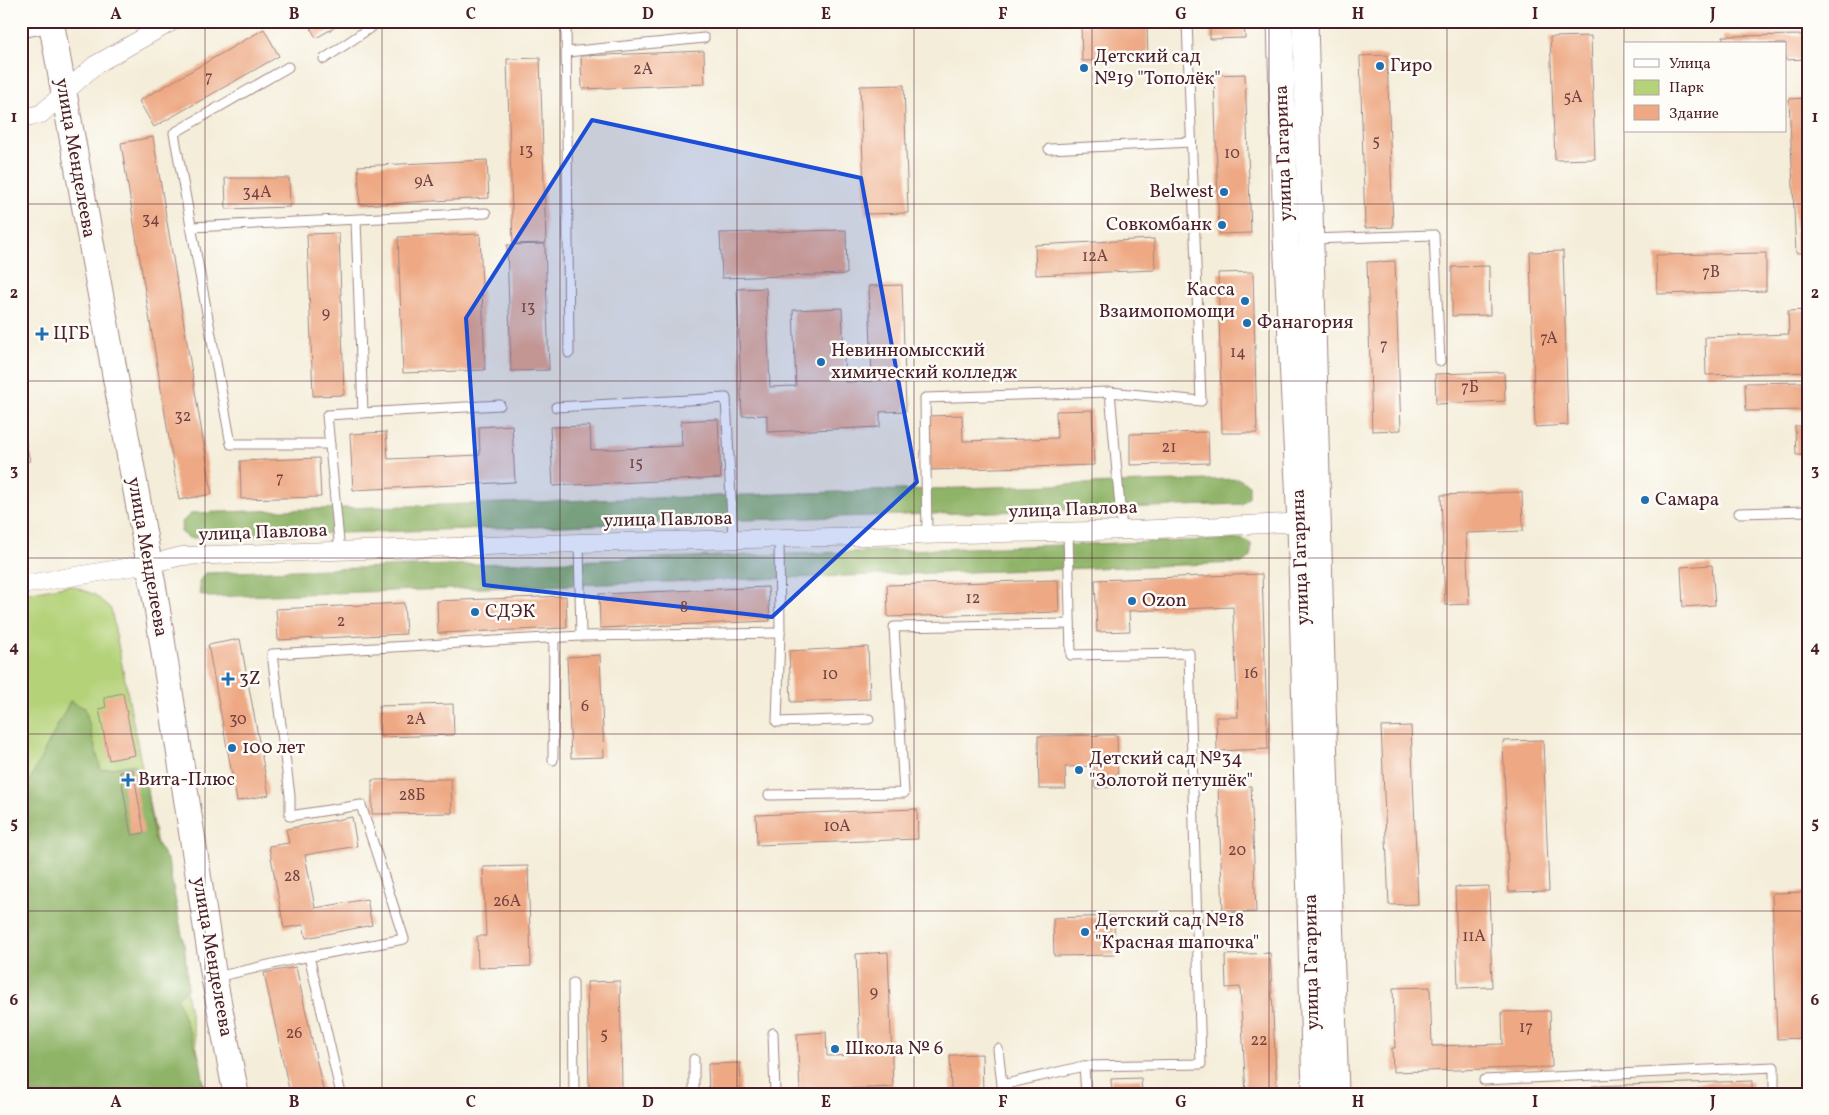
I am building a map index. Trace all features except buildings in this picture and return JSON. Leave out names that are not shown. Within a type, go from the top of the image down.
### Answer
[{"type":"main road","name":"улица Гагарина","points":[[1280,21],[1286,237],[1309,522],[1336,1094]]},
{"type":"main road","name":"улица Гагарина","points":[[1305,21],[1311,239],[1309,522],[1315,1094]]},
{"type":"main road","name":"улица Менделеева","points":[[51,24],[149,564],[214,978],[236,1094]]},
{"type":"street","points":[[21,118],[41,114],[95,65],[173,21]]},
{"type":"street","name":"улица Павлова","points":[[21,585],[149,564],[182,556],[579,543],[1068,532],[1309,522]]},
{"type":"lane","points":[[324,58],[380,21]]},
{"type":"lane","points":[[566,21],[569,353]]},
{"type":"lane","points":[[927,536],[925,398],[1110,392],[1201,400],[1187,21]]},
{"type":"lane","points":[[21,33],[51,24]]},
{"type":"lane","points":[[566,52],[704,38]]},
{"type":"lane","points":[[288,68],[174,133],[231,444],[330,444]]},
{"type":"lane","points":[[1049,149],[1191,142]]},
{"type":"lane","points":[[192,227],[486,213]]},
{"type":"lane","points":[[356,220],[363,413]]},
{"type":"lane","points":[[1311,239],[1434,235],[1440,361]]},
{"type":"lane","points":[[1110,392],[1122,530]]},
{"type":"lane","points":[[556,407],[726,398],[733,540]]},
{"type":"lane","points":[[340,552],[327,415],[500,404]]},
{"type":"lane","points":[[1739,513],[1808,511]]},
{"type":"lane","points":[[998,1049],[1002,1085],[1084,1066],[1201,1064],[1189,653],[1071,655],[1068,532]]},
{"type":"lane","points":[[779,539],[780,633],[777,722],[869,719]]},
{"type":"lane","points":[[579,543],[581,636]]},
{"type":"lane","points":[[769,795],[904,793],[894,628],[1070,624]]},
{"type":"lane","points":[[214,978],[309,956],[404,939],[361,805],[290,816],[290,796],[272,654],[554,637],[780,633]]},
{"type":"lane","points":[[553,760],[554,637]]},
{"type":"lane","points":[[309,956],[341,1094]]},
{"type":"lane","points":[[573,983],[574,1094]]},
{"type":"lane","points":[[773,1034],[775,1094]]},
{"type":"lane","points":[[694,1059],[694,1094]]},
{"type":"lane","points":[[1084,1066],[1086,1094]]},
{"type":"lane","points":[[1484,1080],[1774,1067],[1774,1094]]},
{"type":"highlighted area","points":[[592,120],[861,178],[917,482],[772,617],[484,585],[466,318]]},
{"type":"green space","points":[[1239,479],[1249,485],[1249,497],[1242,504],[189,538],[181,532],[182,522],[192,513]]},
{"type":"green space","points":[[1243,539],[1251,544],[1251,557],[1242,563],[209,597],[200,594],[199,581],[206,573]]},
{"type":"green space","points":[[70,585],[95,595],[111,609],[206,1094],[21,1094],[21,594]]},
{"type":"green space","points":[[70,701],[85,708],[101,770],[134,764],[145,776],[154,839],[168,861],[185,951],[188,988],[177,999],[200,1060],[205,1094],[21,1094],[21,797]]},
{"type":"place","name":"Гиро","points":[[1380,66]]},
{"type":"place","name":"Детский сад №19 \"Тополёк\"","points":[[1084,68]]},
{"type":"place","name":"Belwest","points":[[1224,192]]},
{"type":"place","name":"Совкомбанк","points":[[1222,225]]},
{"type":"place","name":"Касса Взаимопомощи","points":[[1245,301]]},
{"type":"place","name":"Фанагория","points":[[1247,323]]},
{"type":"place","name":"ЦГБ","points":[[42,334]]},
{"type":"place","name":"Невинномысский химический колледж","points":[[821,362]]},
{"type":"place","name":"Самара","points":[[1645,500]]},
{"type":"place","name":"Ozon","points":[[1132,601]]},
{"type":"place","name":"СДЭК","points":[[475,612]]},
{"type":"place","name":"3Z","points":[[228,679]]},
{"type":"place","name":"100 лет","points":[[232,748]]},
{"type":"place","name":"Детский сад №34 \"Золотой петушёк\"","points":[[1079,770]]},
{"type":"place","name":"Вита-Плюс","points":[[128,780]]},
{"type":"place","name":"Детский сад №18 \"Красная шапочка\"","points":[[1085,932]]},
{"type":"place","name":"Школа № 6","points":[[835,1049]]}]
